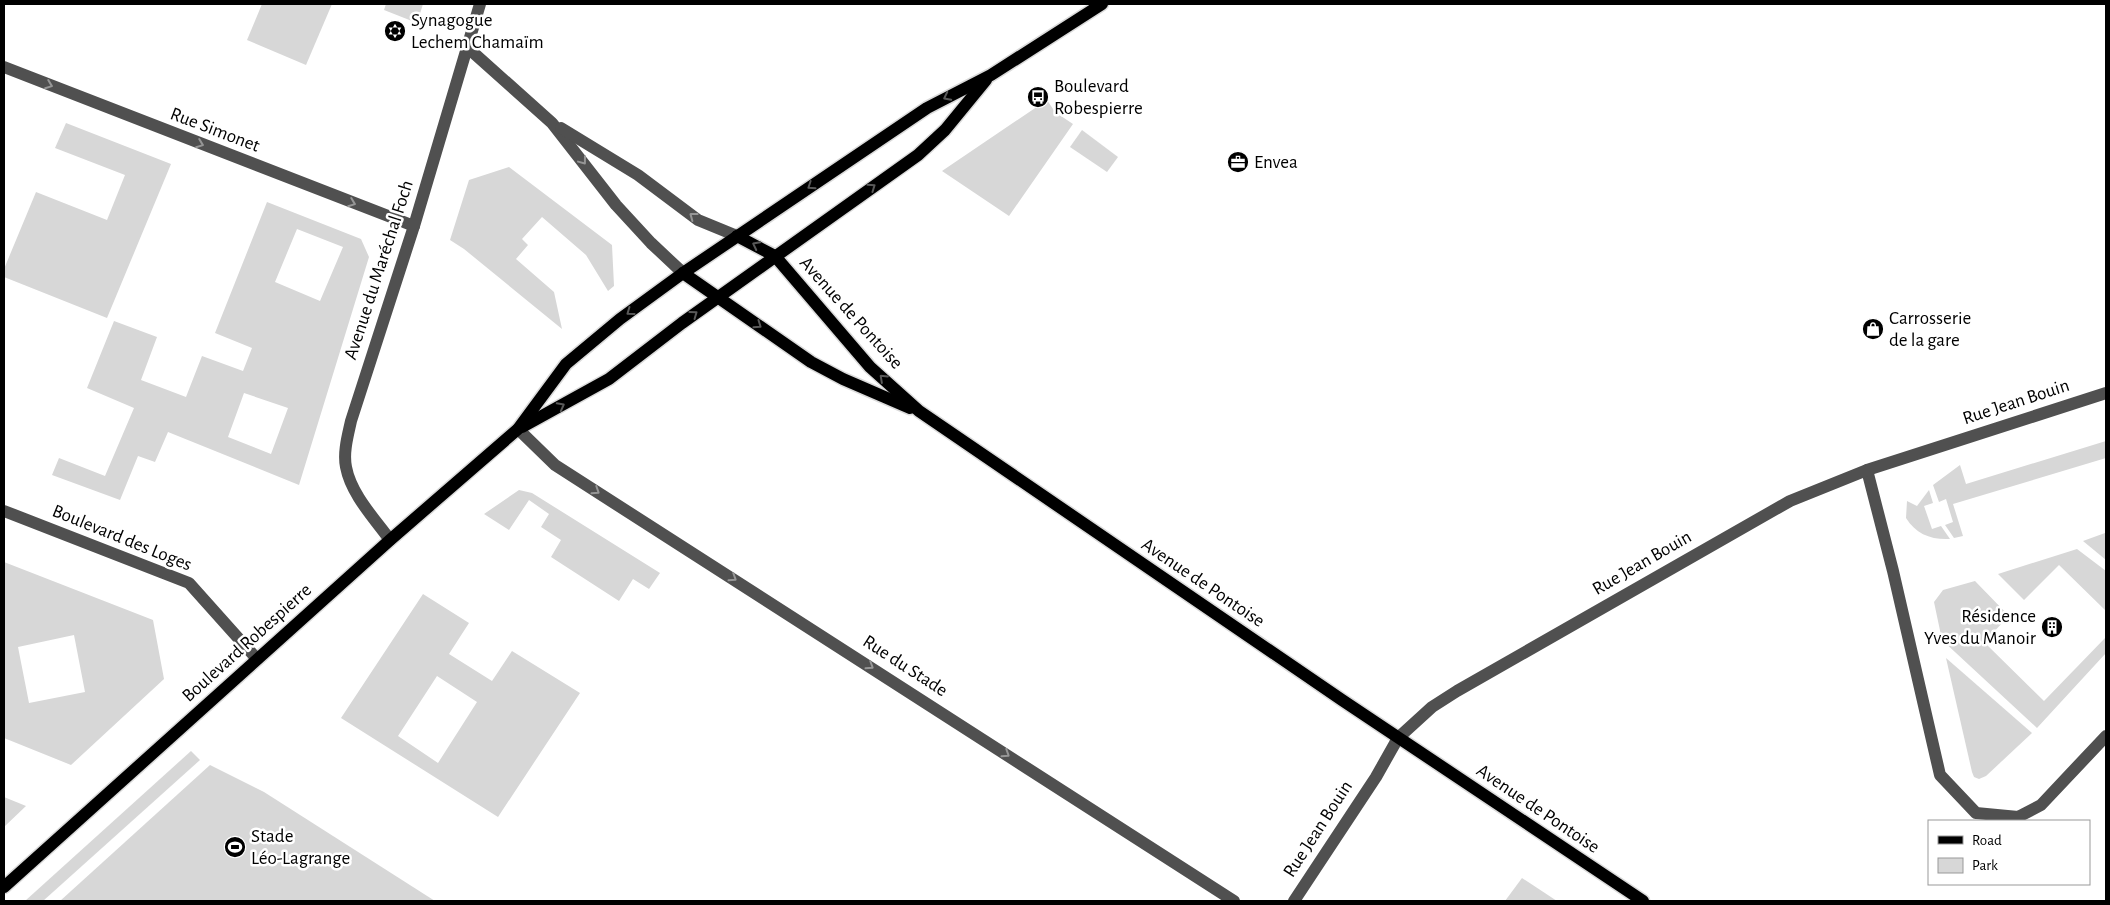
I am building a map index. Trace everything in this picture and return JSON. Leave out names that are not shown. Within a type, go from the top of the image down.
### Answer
[{"type":"main road","name":"Boulevard Robespierre","points":[[518,429],[566,364],[620,319],[683,273],[927,108],[991,75],[1102,4]]},
{"type":"main road","name":"Boulevard Robespierre","points":[[4,888],[390,540],[518,429],[609,379],[775,256],[918,155],[945,130],[991,75]]},
{"type":"main road","points":[[736,236],[775,256]]},
{"type":"main road","name":"Avenue de Pontoise","points":[[775,256],[864,361],[919,411],[1398,738],[1643,901]]},
{"type":"main road","points":[[683,273],[811,362],[843,379],[919,411]]},
{"type":"street","name":"Avenue du Maréchal Foch","points":[[390,540],[370,514],[350,479],[346,467],[346,445],[351,421],[414,226],[480,4]]},
{"type":"street","points":[[467,47],[552,123],[631,222],[683,273]]},
{"type":"street","name":"Rue Simonet","points":[[4,67],[414,226]]},
{"type":"street","points":[[552,123],[638,176],[698,220],[736,236]]},
{"type":"street","name":"Rue Jean Bouin","points":[[1294,901],[1376,777],[1398,738],[1432,707],[1790,501],[1867,470],[2106,393]]},
{"type":"street","name":"Rue du Stade","points":[[518,429],[555,464],[1234,901]]},
{"type":"street","points":[[1867,470],[1893,571],[1940,775],[1976,813],[2018,817],[2041,805],[2106,736]]},
{"type":"street","name":"Boulevard des Loges","points":[[4,511],[189,583],[257,659]]},
{"type":"green space","points":[[262,4],[332,4],[306,65],[247,40]]},
{"type":"green space","points":[[386,4],[423,4],[417,23],[384,10]]},
{"type":"green space","points":[[1047,100],[1055,112],[1073,124],[1009,216],[942,171]]},
{"type":"green space","points":[[66,123],[171,164],[107,318],[4,277],[4,269],[36,192],[107,220],[125,175],[55,148]]},
{"type":"green space","points":[[1082,130],[1118,157],[1107,172],[1070,147]]},
{"type":"green space","points":[[509,167],[612,245],[614,286],[608,291],[586,255],[542,217],[522,239],[528,245],[516,259],[554,292],[562,329],[464,249],[450,240],[469,180]]},
{"type":"green space","points":[[267,202],[361,239],[369,257],[299,485],[168,432],[155,462],[138,456],[120,500],[52,475],[59,458],[105,476],[134,408],[87,388],[114,321],[157,337],[141,380],[186,397],[202,356],[243,371],[252,348],[215,333]],"holes":[[[297,229],[343,247],[320,301],[275,282]],[[244,393],[288,408],[271,454],[228,437]]]},
{"type":"green space","points":[[2106,441],[2106,458],[1953,504],[1963,536],[1954,538],[1945,525],[1953,522],[1946,499],[1939,502],[1933,485],[1960,465],[1966,484]]},
{"type":"green space","points":[[519,490],[532,493],[660,573],[649,589],[633,579],[619,601],[551,557],[561,540],[541,527],[549,514],[529,500],[509,530],[484,514]]},
{"type":"green space","points":[[1929,490],[1933,503],[1924,506],[1932,529],[1941,526],[1950,539],[1925,535],[1914,528],[1906,518],[1907,501],[1917,506]]},
{"type":"green space","points":[[2105,533],[2106,536],[2106,560],[2083,541]]},
{"type":"green space","points":[[2077,549],[2106,571],[2106,611],[2059,565],[2024,600],[1998,574]]},
{"type":"green space","points":[[4,562],[153,620],[164,679],[71,765],[4,738]],"holes":[[[74,635],[85,692],[29,703],[18,647]]]},
{"type":"green space","points":[[1975,581],[2009,616],[1984,642],[2044,701],[2106,637],[2106,653],[2037,728],[1942,640],[1934,602],[1943,590]]},
{"type":"green space","points":[[423,594],[469,623],[449,654],[492,681],[512,651],[580,693],[498,817],[341,718]],"holes":[[[437,676],[477,702],[438,763],[398,736]]]},
{"type":"green space","points":[[1946,658],[2032,733],[1986,776],[1979,779],[1974,777],[1972,772]]},
{"type":"green space","points":[[191,751],[200,760],[43,901],[25,901]]},
{"type":"green space","name":"Stade Léo-Lagrange","points":[[210,765],[264,792],[435,901],[60,901]]},
{"type":"green space","points":[[4,797],[26,806],[4,827]]},
{"type":"green space","points":[[1522,878],[1557,901],[1505,901]]},
{"type":"place","name":"Synagogue Lechem Chamaïm","points":[[395,31]]},
{"type":"place","name":"Boulevard Robespierre","points":[[1038,97]]},
{"type":"place","name":"Envea","points":[[1238,162]]},
{"type":"place","name":"Carrosserie de la gare","points":[[1873,329]]},
{"type":"place","name":"Résidence Yves du Manoir","points":[[2052,627]]},
{"type":"place","name":"Stade Léo-Lagrange","points":[[235,847]]}]
